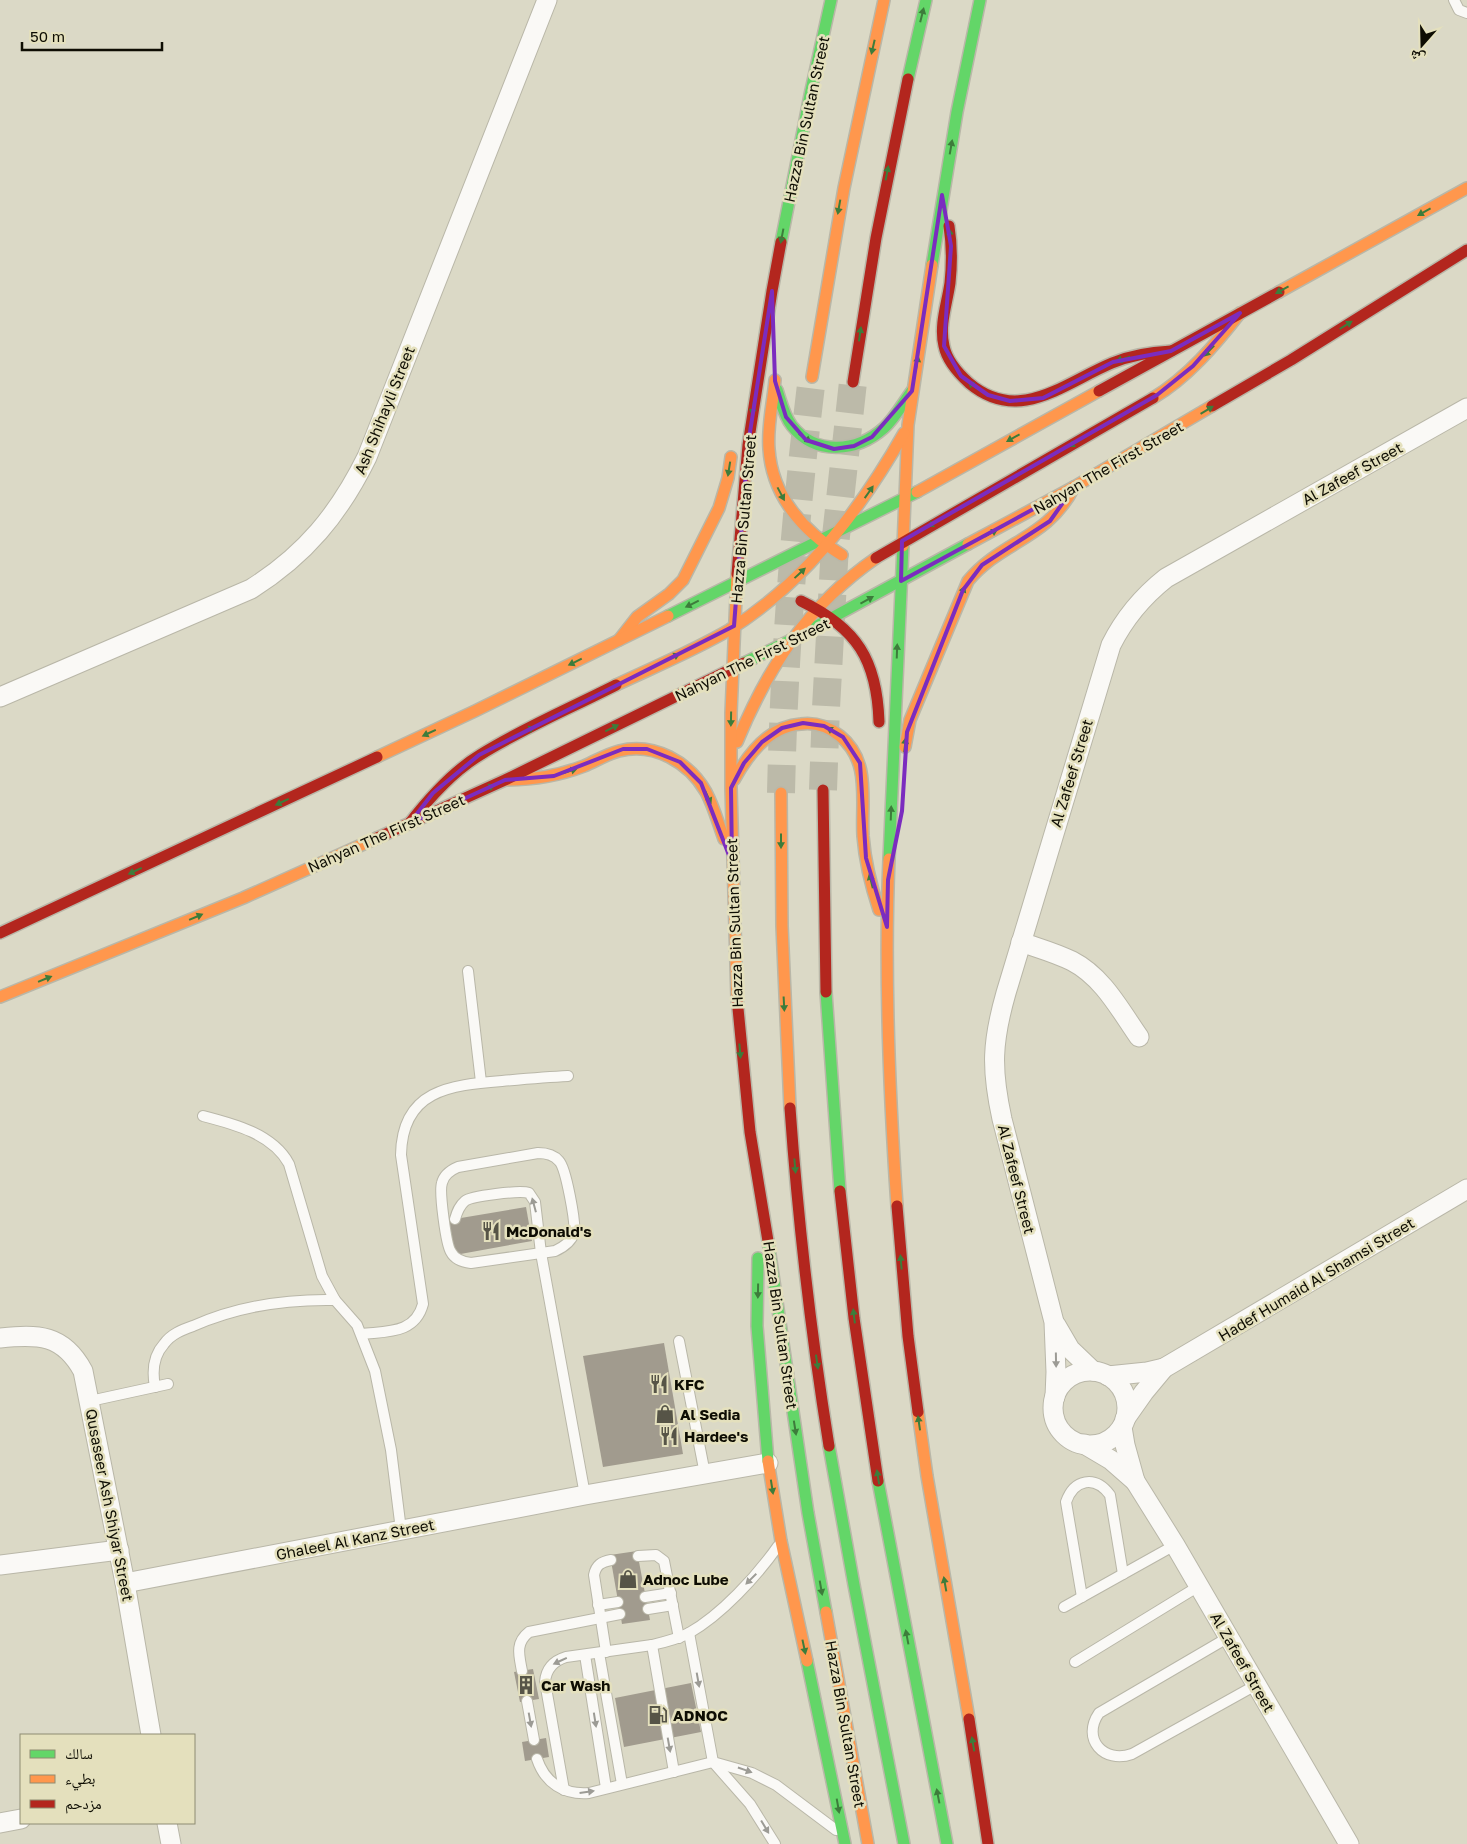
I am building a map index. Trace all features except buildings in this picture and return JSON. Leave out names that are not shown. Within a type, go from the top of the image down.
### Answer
[{"type":"main road","name":"Hazza Bin Sultan Street","points":[[831,0],[810,95],[772,291],[746,463],[734,626],[730,763],[732,863],[737,1015],[748,1122],[773,1266],[808,1513],[868,1844]]},
{"type":"main road","points":[[812,377],[827,276],[845,177],[884,0]]},
{"type":"main road","points":[[853,382],[864,304],[892,149],[926,0]]},
{"type":"main road","points":[[980,0],[942,195],[908,425],[902,541],[894,573],[886,927],[887,1041],[900,1252],[908,1336],[927,1476],[975,1755],[988,1844]]},
{"type":"main road","points":[[409,824],[433,793],[462,766],[479,755],[734,626],[777,593],[824,543],[840,531],[904,499],[1467,188]]},
{"type":"main road","points":[[942,195],[948,220],[951,246],[950,281],[943,324],[944,346],[953,367],[978,390],[1004,400],[1032,400],[1053,393],[1113,362],[1142,354],[1171,351]]},
{"type":"main road","name":"Nahyan The First Street","points":[[0,997],[243,898],[409,824],[505,780],[789,642],[832,619],[894,573],[918,573],[1074,487],[1258,380],[1467,250]]},
{"type":"main road","points":[[772,291],[776,344]]},
{"type":"main road","points":[[730,763],[753,703],[776,661],[816,609],[843,583],[902,541],[1157,395],[1194,366],[1240,314]]},
{"type":"main road","points":[[744,397],[761,356]]},
{"type":"main road","points":[[776,366],[769,447],[777,487],[790,510],[824,543],[852,560],[894,573]]},
{"type":"main road","points":[[775,381],[786,418],[795,430],[806,440],[834,449],[854,446],[872,437],[884,427],[912,391]]},
{"type":"main road","points":[[840,531],[873,487],[908,425]]},
{"type":"main road","points":[[619,640],[637,617],[669,594],[683,580],[721,500],[728,478],[732,447]]},
{"type":"main road","points":[[888,880],[902,811],[907,732],[963,590],[982,565],[1039,530],[1050,521],[1060,511],[1074,487]]},
{"type":"main road","points":[[0,933],[374,759],[715,593],[736,586],[824,543]]},
{"type":"main road","points":[[736,586],[749,590]]},
{"type":"main road","points":[[763,591],[777,593],[803,602],[816,609],[832,619],[864,652],[871,666],[879,695],[879,737]]},
{"type":"main road","points":[[731,788],[752,752],[762,742],[782,728],[803,723],[814,724],[824,726],[843,737],[850,744],[860,763],[866,858],[875,897],[886,927]]},
{"type":"main road","points":[[505,780],[554,776],[623,750],[647,749],[658,752],[680,762],[701,783],[711,801],[732,863]]},
{"type":"main road","points":[[823,790],[823,884],[828,1035],[845,1246],[867,1410],[882,1501],[947,1844]]},
{"type":"main road","name":"Hazza Bin Sultan Street","points":[[781,793],[781,881],[787,1057],[801,1232],[812,1325],[838,1500],[904,1844]]},
{"type":"main road","points":[[879,826],[888,880]]},
{"type":"main road","points":[[760,1190],[757,1326],[768,1463],[781,1541],[828,1755],[844,1840]]},
{"type":"street","name":"Ash Shihayli Street","points":[[0,697],[251,589],[272,576],[291,560],[325,526],[354,482],[367,457],[547,0]]},
{"type":"street","name":"Al Zafeef Street","points":[[1055,1397],[1054,1322],[995,1088],[994,1056],[997,1024],[1103,665],[1118,632],[1134,608],[1166,578],[1467,408]]},
{"type":"street","points":[[1021,942],[1063,956],[1085,968],[1103,985],[1139,1037]]},
{"type":"street","name":"Hadef Humaid Al Shamsi Street","points":[[1100,1374],[1147,1372],[1164,1368],[1467,1189]]},
{"type":"street","name":"Al Zafeef Street","points":[[1054,1322],[1070,1349],[1100,1374]]},
{"type":"street","name":"Qusaseer Ash Shiyar Street","points":[[0,1338],[36,1335],[56,1341],[65,1347],[75,1358],[83,1371],[119,1550],[152,1734]]},
{"type":"street","name":"Hadef Humaid Al Shamsi Street","points":[[1124,1423],[1144,1392],[1164,1368]]},
{"type":"street","points":[[1078,1374],[1100,1374],[1120,1387],[1124,1394],[1126,1402],[1124,1423],[1109,1440],[1101,1443],[1084,1444],[1068,1437],[1057,1423],[1053,1406],[1055,1397],[1064,1382],[1071,1377],[1078,1374]]},
{"type":"street","name":"Al Zafeef Street","points":[[1124,1423],[1129,1463],[1135,1481],[1175,1545],[1349,1844]]},
{"type":"street","name":"Al Zafeef Street","points":[[1084,1444],[1110,1460],[1135,1481]]},
{"type":"street","name":"Ghaleel Al Kanz Street","points":[[125,1583],[584,1495],[768,1463]]},
{"type":"street","points":[[0,1565],[119,1550]]},
{"type":"street","points":[[0,1823],[20,1819]]},
{"type":"street","points":[[167,1824],[171,1844]]},
{"type":"lane","points":[[1454,0],[1459,10],[1467,13]]},
{"type":"lane","points":[[468,971],[481,1082]]},
{"type":"lane","points":[[362,1334],[403,1328],[417,1319],[423,1304],[401,1155],[401,1141],[405,1127],[416,1108],[433,1094],[446,1088],[481,1082],[568,1076]]},
{"type":"lane","points":[[203,1116],[264,1138],[285,1156],[292,1172],[322,1276],[335,1300],[362,1334],[375,1371],[384,1410],[401,1530]]},
{"type":"lane","points":[[545,1153],[557,1158],[564,1169],[574,1226],[571,1239],[567,1244],[555,1251],[471,1262],[459,1260],[450,1252],[448,1247],[440,1190],[448,1173],[458,1167],[545,1153]]},
{"type":"lane","points":[[455,1219],[459,1208],[466,1200],[518,1191],[529,1193],[535,1202],[541,1253],[584,1495]]},
{"type":"lane","points":[[462,1253],[471,1262]]},
{"type":"lane","points":[[155,1387],[153,1369],[158,1352],[177,1332],[202,1321],[255,1306],[300,1300],[335,1300]]},
{"type":"lane","points":[[679,1341],[705,1474]]},
{"type":"lane","points":[[90,1400],[168,1384]]},
{"type":"lane","points":[[1082,1598],[1066,1502],[1069,1494],[1081,1483],[1090,1482],[1098,1484],[1110,1495],[1123,1574]]},
{"type":"lane","points":[[564,1790],[546,1688],[546,1676],[551,1666],[555,1662],[566,1658],[652,1645],[679,1638],[711,1617],[751,1579],[762,1568],[781,1541]]},
{"type":"lane","points":[[1064,1607],[1175,1545]]},
{"type":"lane","points":[[638,1556],[652,1554],[662,1558],[666,1565],[679,1638]]},
{"type":"lane","points":[[611,1560],[600,1563],[595,1571],[602,1652],[622,1784]]},
{"type":"lane","points":[[1075,1662],[1199,1586]]},
{"type":"lane","points":[[645,1597],[671,1593]]},
{"type":"lane","points":[[598,1605],[618,1602]]},
{"type":"lane","points":[[648,1609],[673,1605]]},
{"type":"lane","points":[[522,1671],[518,1651],[521,1640],[529,1632],[620,1614]]},
{"type":"lane","points":[[689,1632],[713,1762],[750,1804],[775,1844]]},
{"type":"lane","points":[[1229,1637],[1105,1708],[1095,1719],[1093,1726],[1094,1740],[1103,1752],[1110,1756],[1117,1757],[1132,1754],[1256,1685]]},
{"type":"lane","points":[[652,1645],[674,1772]]},
{"type":"lane","points":[[585,1655],[606,1788]]},
{"type":"lane","points":[[527,1701],[534,1740]]},
{"type":"lane","points":[[537,1759],[540,1768],[550,1781],[564,1790],[580,1794],[713,1762],[752,1773],[776,1785],[844,1840]]},
{"type":"highlighted area","points":[[942,195],[951,246],[944,346],[961,376],[988,395],[1010,401],[1043,398],[1113,362],[1171,351],[1240,313],[1193,366],[1157,395],[902,541],[901,581],[1074,487],[1050,521],[982,565],[963,590],[907,732],[902,811],[888,880],[887,927],[866,858],[860,763],[843,737],[824,726],[803,723],[782,728],[762,742],[744,763],[731,788],[732,863],[701,783],[680,762],[647,749],[623,749],[554,776],[505,780],[409,824],[433,793],[479,755],[734,626],[748,445],[772,291],[775,381],[786,417],[806,440],[834,449],[854,446],[872,437],[912,391]]},
{"type":"tunnel","points":[[781,793],[791,584],[812,377]]},
{"type":"tunnel","points":[[823,790],[835,545],[853,382]]},
{"type":"traffic: fast","points":[[781,242],[831,0]]},
{"type":"traffic: fast","points":[[908,79],[926,0]]},
{"type":"traffic: fast","points":[[932,265],[957,112],[980,0]]},
{"type":"traffic: fast","points":[[777,390],[787,418],[802,436],[825,446],[837,447],[862,442],[884,428],[892,420],[912,391]]},
{"type":"traffic: fast","points":[[668,616],[917,492]]},
{"type":"traffic: fast","points":[[744,663],[789,641],[968,544]]},
{"type":"traffic: fast","points":[[889,859],[903,546]]},
{"type":"traffic: fast","points":[[826,992],[840,1191]]},
{"type":"traffic: fast","points":[[768,1241],[808,1513],[826,1612]]},
{"type":"traffic: fast","points":[[758,1258],[757,1326],[768,1461]]},
{"type":"traffic: fast","points":[[829,1446],[904,1844]]},
{"type":"traffic: fast","points":[[878,1481],[947,1844]]},
{"type":"traffic: fast","points":[[807,1661],[845,1844]]},
{"type":"traffic: slow","points":[[812,377],[844,188],[884,0]]},
{"type":"traffic: slow","points":[[1279,292],[1467,188]]},
{"type":"traffic: slow","points":[[903,546],[908,425],[932,265]]},
{"type":"traffic: slow","points":[[1153,398],[1178,381],[1211,348],[1240,313]]},
{"type":"traffic: slow","points":[[775,380],[769,423],[769,449],[771,466],[776,482],[792,511],[815,535],[842,555]]},
{"type":"traffic: slow","points":[[917,492],[1099,391]]},
{"type":"traffic: slow","points":[[968,544],[1074,487],[1212,406]]},
{"type":"traffic: slow","points":[[616,685],[729,630],[757,611],[782,590],[829,542],[850,516],[904,433]]},
{"type":"traffic: slow","points":[[619,640],[637,617],[669,594],[683,580],[719,508],[728,478],[731,457]]},
{"type":"traffic: slow","points":[[905,747],[910,720],[968,581],[995,556],[1038,529],[1051,518],[1063,505],[1074,487]]},
{"type":"traffic: slow","points":[[737,742],[762,688],[777,663],[810,617],[852,576],[876,558]]},
{"type":"traffic: slow","points":[[737,574],[731,713],[731,788],[737,998]]},
{"type":"traffic: slow","points":[[377,757],[668,616]]},
{"type":"traffic: slow","points":[[734,780],[753,751],[769,736],[779,730],[790,726],[812,724],[827,728],[840,736],[850,746],[860,769],[863,795],[864,845],[873,892],[879,910]]},
{"type":"traffic: slow","points":[[505,780],[555,775],[584,766],[619,751],[645,749],[657,752],[680,763],[699,781],[711,803],[724,839]]},
{"type":"traffic: slow","points":[[781,793],[782,926],[790,1108]]},
{"type":"traffic: slow","points":[[0,997],[243,898],[377,838]]},
{"type":"traffic: slow","points":[[889,859],[888,1032],[897,1206]]},
{"type":"traffic: slow","points":[[918,1412],[927,1476],[969,1719]]},
{"type":"traffic: slow","points":[[768,1461],[781,1541],[807,1661]]},
{"type":"traffic: slow","points":[[826,1612],[868,1844]]},
{"type":"traffic: jam","points":[[853,382],[876,238],[908,79]]},
{"type":"traffic: jam","points":[[949,226],[951,269],[942,330],[944,346],[950,362],[957,371],[969,383],[988,395],[1006,400],[1024,400],[1041,396],[1119,360],[1141,354],[1171,351]]},
{"type":"traffic: jam","points":[[737,574],[748,445],[781,242]]},
{"type":"traffic: jam","points":[[1212,406],[1291,360],[1467,250]]},
{"type":"traffic: jam","points":[[1099,391],[1279,292]]},
{"type":"traffic: jam","points":[[876,558],[1153,398]]},
{"type":"traffic: jam","points":[[801,601],[837,623],[860,648],[874,681],[879,722]]},
{"type":"traffic: jam","points":[[377,838],[505,780],[744,663]]},
{"type":"traffic: jam","points":[[409,824],[442,786],[470,762],[496,745],[547,718],[616,685]]},
{"type":"traffic: jam","points":[[0,933],[377,757]]},
{"type":"traffic: jam","points":[[823,790],[826,992]]},
{"type":"traffic: jam","points":[[737,998],[750,1132],[768,1241]]},
{"type":"traffic: jam","points":[[790,1108],[806,1277],[816,1362],[829,1446]]},
{"type":"traffic: jam","points":[[840,1191],[854,1318],[878,1481]]},
{"type":"traffic: jam","points":[[897,1206],[908,1336],[918,1412]]},
{"type":"traffic: jam","points":[[969,1719],[988,1844]]},
{"type":"place","name":"McDonald's","points":[[491,1231]]},
{"type":"place","name":"KFC","points":[[659,1384]]},
{"type":"place","name":"Al Sedia","points":[[665,1414]]},
{"type":"place","name":"Hardee's","points":[[669,1436]]},
{"type":"place","name":"Adnoc Lube","points":[[628,1579]]},
{"type":"place","name":"Car Wash","points":[[526,1685]]},
{"type":"place","name":"ADNOC","points":[[658,1715]]}]
